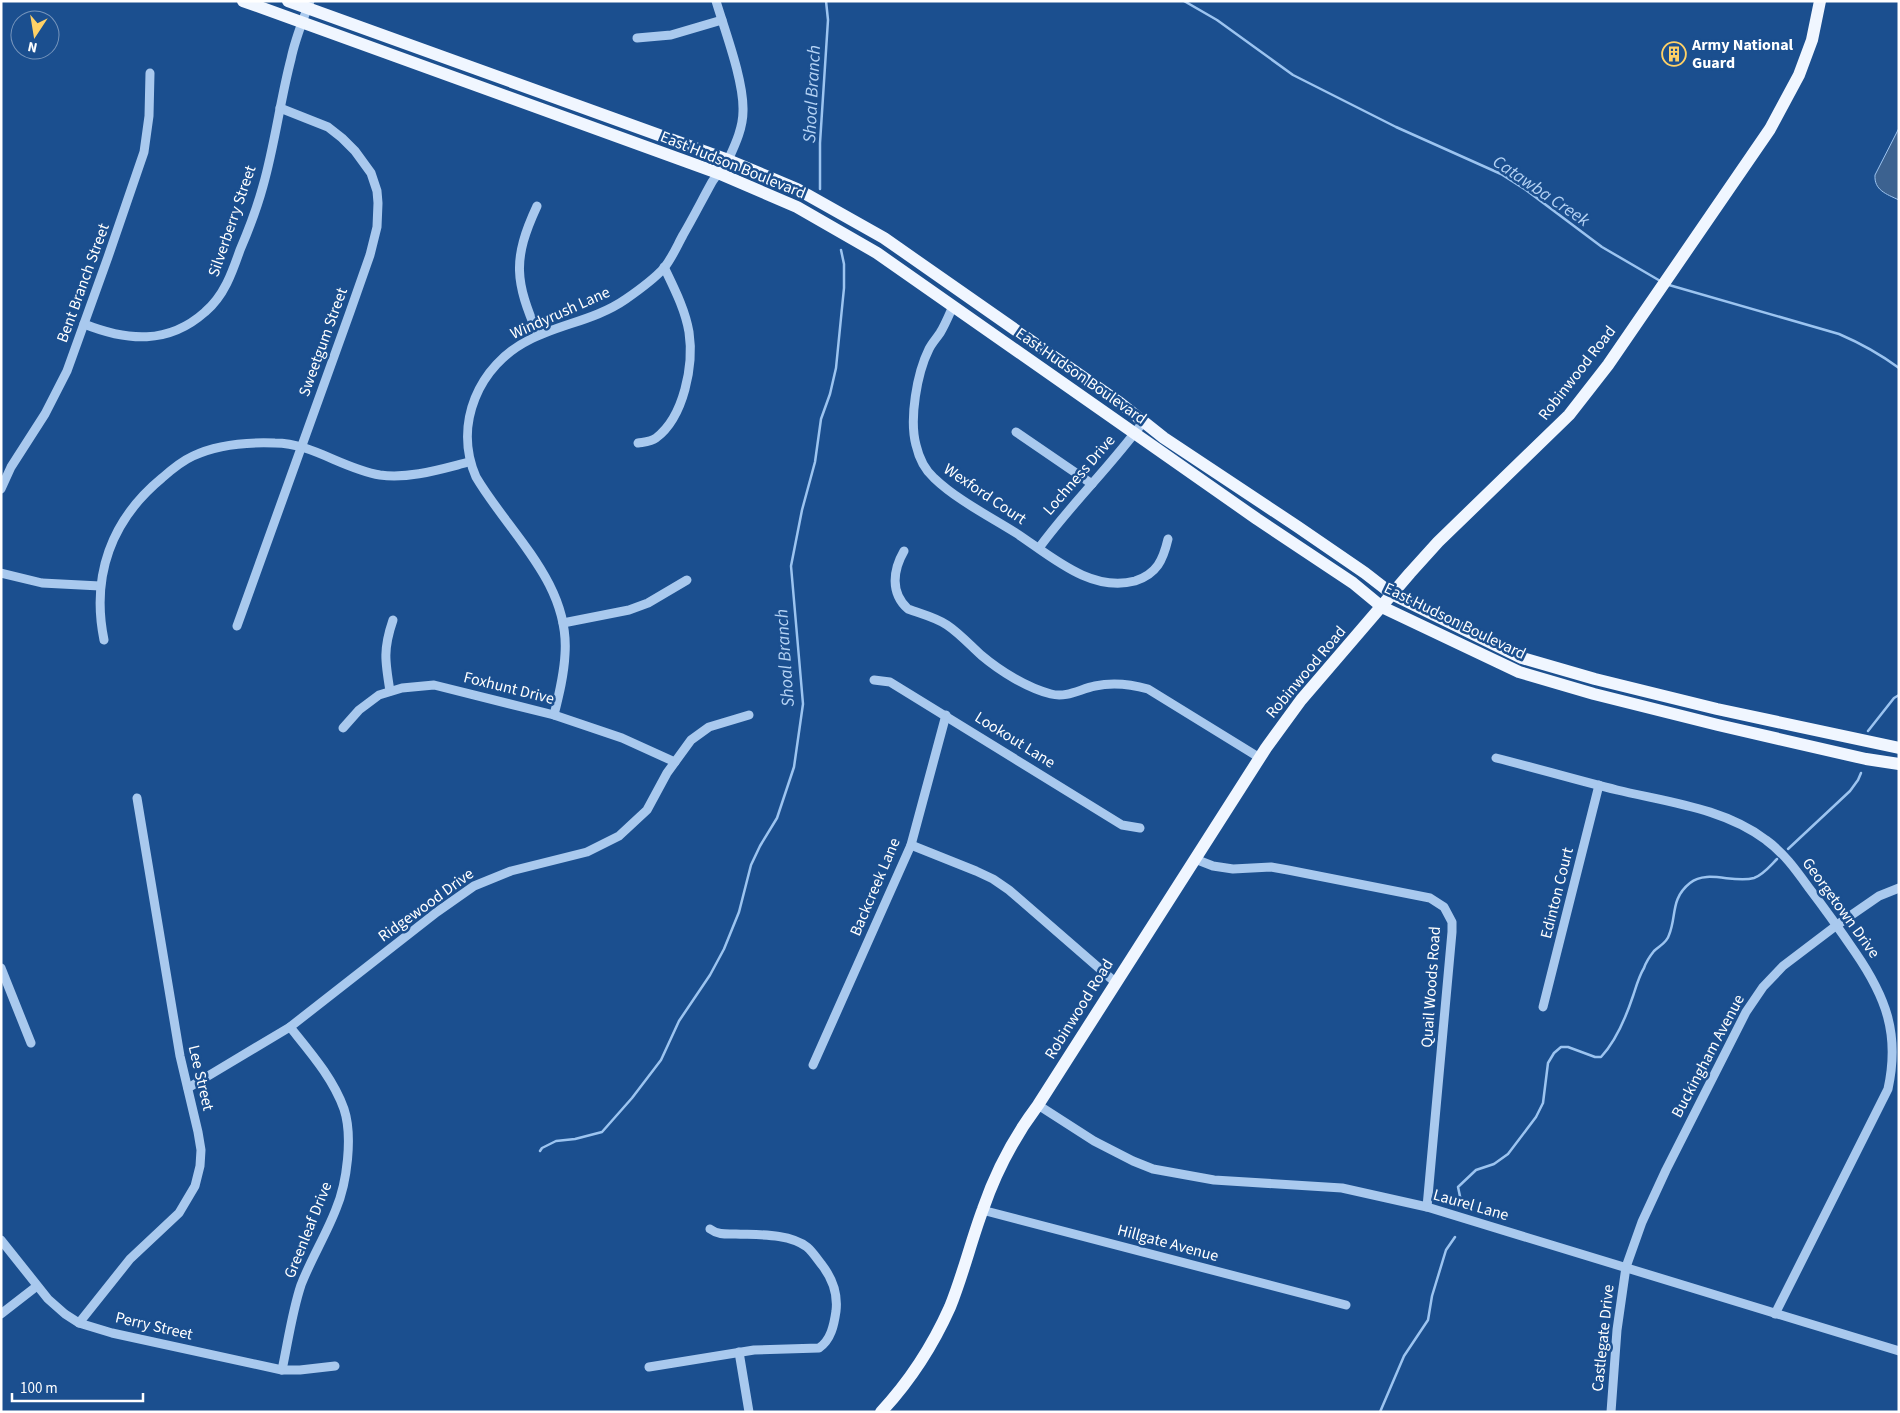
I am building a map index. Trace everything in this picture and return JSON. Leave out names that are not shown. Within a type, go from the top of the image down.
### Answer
[{"type":"main road","name":"East Hudson Boulevard","points":[[243,1],[718,173],[781,198],[852,237],[1353,583],[1382,606],[1519,672],[1594,694],[1718,725],[1866,759],[1899,764]]},
{"type":"main road","name":"East Hudson Boulevard","points":[[288,1],[308,5],[728,160],[797,189],[884,238],[1120,403],[1143,422],[1365,573],[1392,594],[1522,658],[1653,693],[1899,748]]},
{"type":"main road","name":"Robinwood Road","points":[[881,1412],[913,1372],[941,1326],[962,1274],[982,1210],[1003,1159],[1018,1133],[1260,758],[1301,700],[1438,542],[1569,415],[1608,365],[1762,142],[1788,99],[1812,40],[1820,1]]},
{"type":"main road","points":[[953,306],[966,295]]},
{"type":"street","name":"Windyrush Lane","points":[[554,715],[566,654],[564,623],[559,606],[546,578],[482,488],[469,462],[469,419],[474,398],[482,383],[493,367],[506,354],[538,335],[588,318],[613,307],[626,299],[664,267],[718,173],[728,160],[741,130],[743,111],[739,82],[716,1]]},
{"type":"street","name":"Silverberry Street","points":[[84,324],[122,336],[149,338],[172,332],[197,319],[211,306],[227,285],[264,184],[291,59],[308,5]]},
{"type":"street","points":[[638,38],[671,35],[722,20]]},
{"type":"street","name":"Bent Branch Street","points":[[1,488],[11,467],[56,394],[67,372],[144,152],[149,116],[150,73]]},
{"type":"street","name":"Sweetgum Street","points":[[237,626],[372,247],[377,227],[378,203],[372,173],[355,151],[328,128],[280,108]]},
{"type":"street","points":[[537,206],[527,228],[521,248],[519,268],[524,300],[538,335]]},
{"type":"street","points":[[638,442],[651,441],[657,438],[670,423],[680,404],[689,371],[691,351],[689,332],[684,312],[664,267]]},
{"type":"street","name":"Wexford Court","points":[[953,306],[922,366],[918,385],[914,424],[915,444],[921,462],[933,478],[1084,576],[1107,583],[1115,584],[1141,579],[1154,570],[1163,559],[1168,539]]},
{"type":"street","name":"Lochness Drive","points":[[1039,548],[1061,518],[1143,422]]},
{"type":"street","points":[[1016,432],[1092,484]]},
{"type":"street","points":[[104,640],[100,619],[100,586],[106,558],[114,537],[128,511],[151,487],[167,473],[192,456],[232,445],[278,443],[301,447],[380,475],[416,474],[469,462]]},
{"type":"street","points":[[904,551],[899,560],[895,576],[897,595],[904,605],[946,624],[982,656],[1021,681],[1037,689],[1059,695],[1076,693],[1094,686],[1116,683],[1148,689],[1260,758]]},
{"type":"street","points":[[1,573],[42,583],[100,586]]},
{"type":"street","points":[[564,623],[629,610],[648,603],[687,580]]},
{"type":"street","points":[[390,691],[384,659],[386,641],[394,620]]},
{"type":"street","name":"Lookout Lane","points":[[874,680],[890,682],[1122,825],[1140,828]]},
{"type":"street","name":"Foxhunt Drive","points":[[343,728],[369,702],[390,691],[424,686],[444,687],[554,715],[595,728],[674,762]]},
{"type":"street","name":"Ridgewood Drive","points":[[188,1088],[290,1026],[437,912],[474,886],[511,871],[588,852],[620,836],[648,810],[674,762],[684,748],[700,732],[720,722],[749,715]]},
{"type":"street","name":"Backcreek Lane","points":[[813,1065],[911,845],[946,715]]},
{"type":"street","name":"Georgetown Drive","points":[[1496,758],[1711,812],[1754,831],[1773,845],[1790,862],[1837,925],[1874,980],[1888,1008],[1895,1035],[1895,1062],[1888,1089],[1775,1314]]},
{"type":"street","name":"Edinton Court","points":[[1543,1007],[1599,785]]},
{"type":"street","name":"Lee Street","points":[[79,1323],[120,1272],[179,1213],[190,1196],[200,1166],[201,1150],[198,1132],[180,1056],[137,798]]},
{"type":"street","points":[[911,845],[993,879],[1009,890],[1115,982]]},
{"type":"street","name":"Quail Woods Road","points":[[1195,859],[1213,866],[1233,869],[1270,867],[1355,882],[1430,898],[1444,908],[1452,922],[1452,932],[1427,1207]]},
{"type":"street","name":"Buckingham Avenue","points":[[1626,1267],[1642,1222],[1666,1170],[1746,1012],[1763,987],[1783,966],[1837,925],[1879,896],[1899,888]]},
{"type":"street","points":[[1,968],[32,1043]]},
{"type":"street","name":"Greenleaf Drive","points":[[282,1370],[301,1286],[314,1252],[331,1222],[342,1193],[348,1141],[344,1110],[334,1089],[324,1072],[290,1026]]},
{"type":"street","name":"Laurel Lane","points":[[1038,1104],[1094,1140],[1133,1161],[1153,1168],[1214,1180],[1342,1188],[1427,1207],[1899,1351]]},
{"type":"street","name":"Hillgate Avenue","points":[[982,1210],[1346,1304]]},
{"type":"street","points":[[649,1367],[740,1352],[819,1348],[827,1342],[836,1312],[835,1292],[827,1272],[812,1252],[800,1243],[769,1236],[720,1234],[710,1229]]},
{"type":"street","name":"Perry Street","points":[[1,1240],[37,1286],[65,1314],[79,1323],[112,1333],[282,1370],[335,1366]]},
{"type":"street","name":"Castlegate Drive","points":[[1611,1412],[1617,1330],[1626,1267]]},
{"type":"street","points":[[1,1314],[37,1286]]},
{"type":"street","points":[[740,1352],[749,1412]]},
{"type":"water","points":[[1899,128],[1899,200],[1879,188],[1876,184],[1875,175]]},
{"type":"waterway","name":"Shoal Branch","points":[[820,189],[820,143],[828,20],[826,1]]},
{"type":"waterway","name":"Catawba Creek","points":[[1184,1],[1217,20],[1293,75],[1396,127],[1501,174],[1526,190],[1602,247],[1662,282]]},
{"type":"waterway","name":"Shoal Branch","points":[[540,1151],[556,1141],[575,1139],[602,1132],[632,1098],[661,1060],[679,1021],[710,975],[724,949],[739,912],[751,865],[777,818],[794,767],[803,704],[791,566],[802,510],[815,462],[821,419],[830,394],[836,368],[844,288],[844,264],[841,250]]},
{"type":"waterway","name":"Catawba Creek","points":[[1669,285],[1839,334],[1870,349],[1899,368]]},
{"type":"waterway","points":[[1868,731],[1894,698],[1899,695]]},
{"type":"waterway","points":[[1788,849],[1850,791],[1861,773]]},
{"type":"waterway","points":[[1461,1201],[1458,1187],[1476,1170],[1494,1164],[1508,1154],[1536,1117],[1543,1103],[1548,1063],[1554,1053],[1561,1047],[1568,1047],[1595,1057],[1601,1057],[1606,1051],[1624,1020],[1647,961],[1654,951],[1668,938],[1677,901],[1684,889],[1690,883],[1704,877],[1754,878],[1763,873],[1777,859]]},
{"type":"waterway","points":[[1380,1412],[1404,1356],[1428,1320],[1432,1296],[1446,1250],[1455,1237]]},
{"type":"place","name":"Army National Guard","points":[[1674,54]]}]
